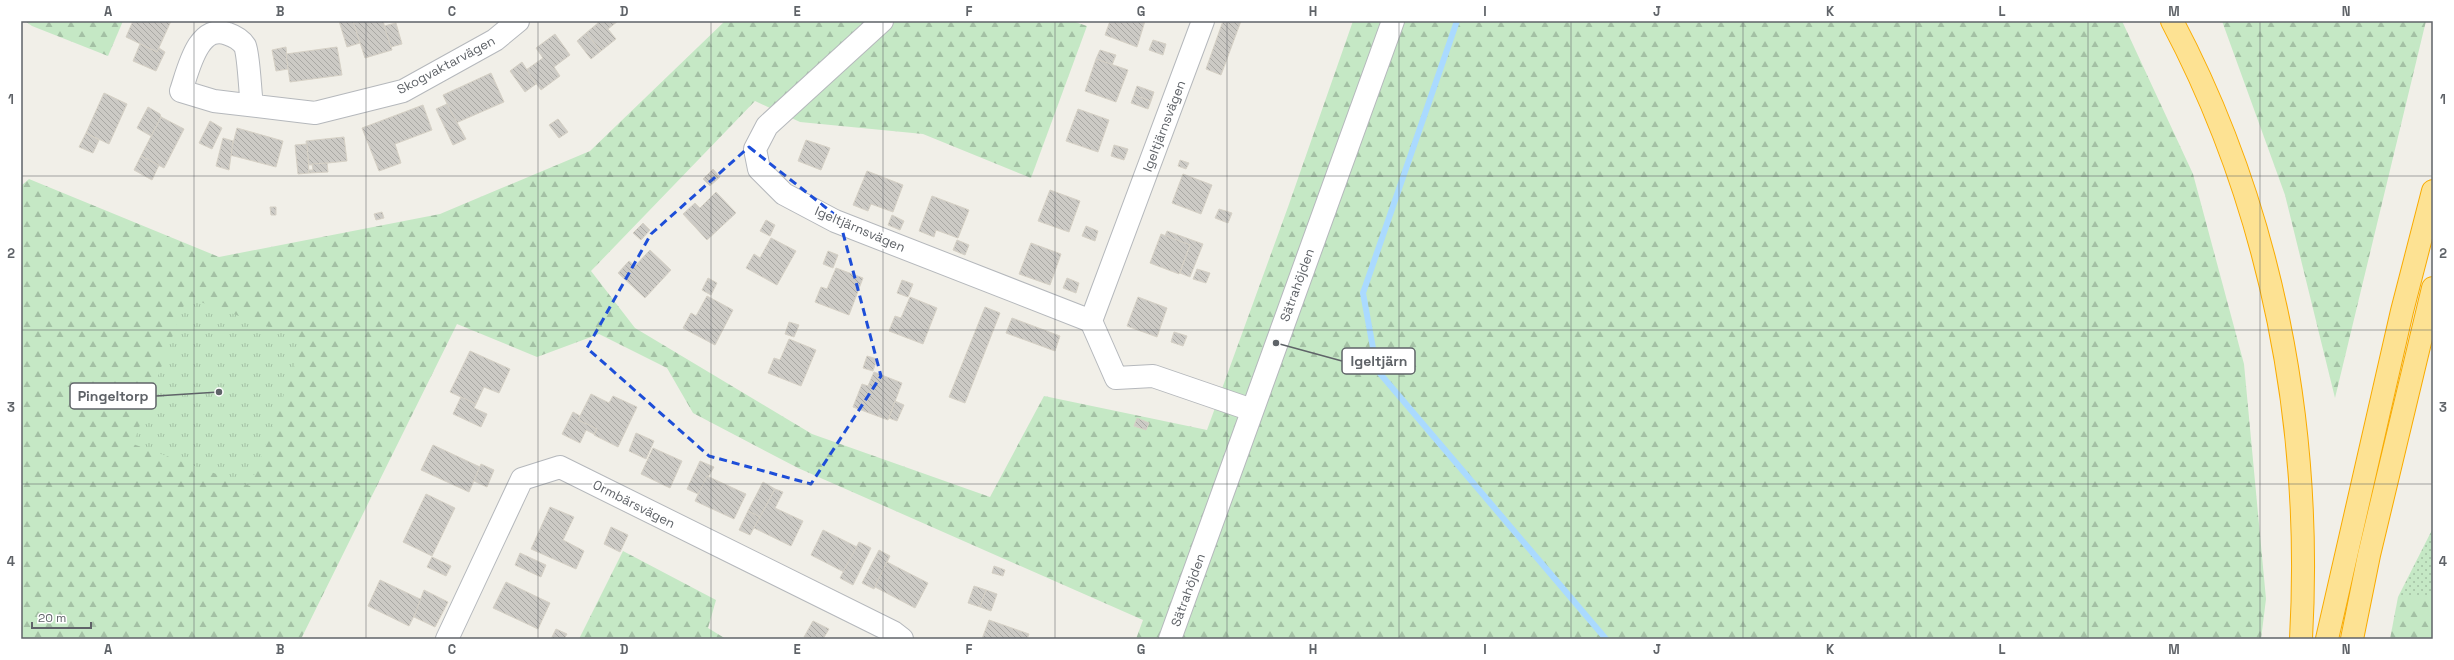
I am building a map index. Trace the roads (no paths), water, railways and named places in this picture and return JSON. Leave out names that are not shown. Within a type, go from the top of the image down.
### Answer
[{"type":"highway","points":[[2172,21],[2226,142],[2250,207],[2284,346],[2296,429],[2302,500],[2304,567],[2301,639]]},
{"type":"highway","points":[[2327,639],[2400,319],[2433,191]]},
{"type":"highway","points":[[2352,639],[2369,555],[2433,288]]},
{"type":"street","name":"Skogvaktarvägen","points":[[252,105],[315,113],[403,91],[496,40],[518,21]]},
{"type":"street","name":"Igeltjärnsvägen","points":[[882,21],[767,126],[754,149],[759,169],[784,194],[835,221],[1091,321],[1203,21]]},
{"type":"street","name":"Sätrahöjden","points":[[1170,639],[1393,21]]},
{"type":"street","points":[[1091,321],[1116,378],[1153,376],[1252,410]]},
{"type":"street","name":"Ormbärsvägen","points":[[447,639],[522,479],[560,467],[893,632],[902,639]]},
{"type":"waterway","points":[[1457,21],[1363,293],[1377,370],[1606,639]]},
{"type":"place","name":"Igeltjärn","points":[[1276,343]]},
{"type":"place","name":"Pingeltorp","points":[[219,392]]}]
